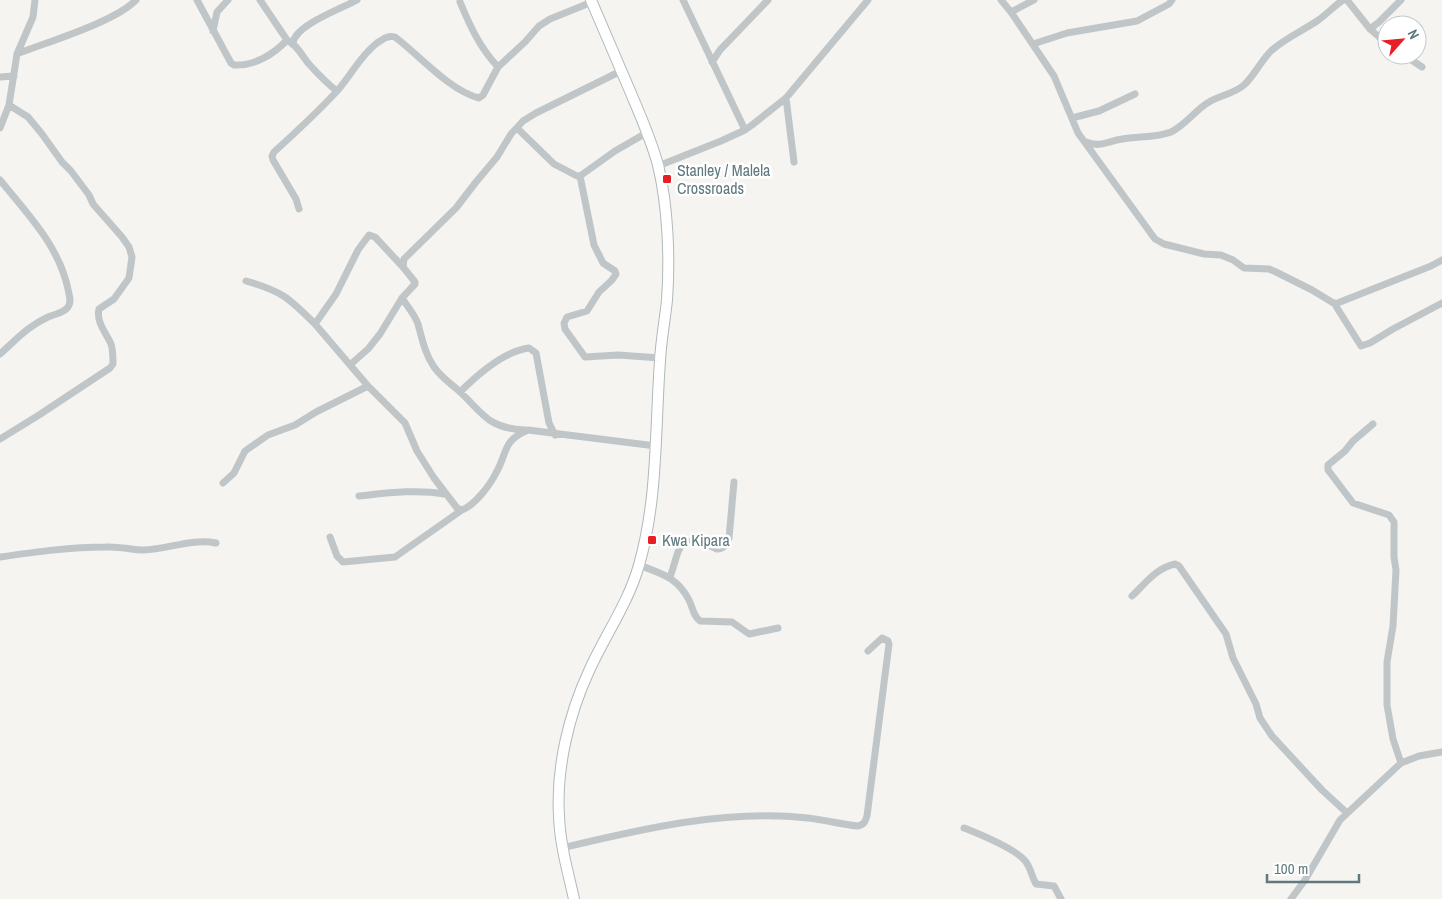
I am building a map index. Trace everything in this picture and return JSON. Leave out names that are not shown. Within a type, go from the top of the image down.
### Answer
[{"type":"main road","points":[[574,899],[562,848],[558,814],[560,774],[575,709],[589,670],[626,602],[639,566],[650,517],[656,446],[660,358],[667,298],[668,248],[658,166],[648,132],[592,1]]},
{"type":"street","points":[[0,128],[9,104],[17,54],[33,16],[36,0]]},
{"type":"street","points":[[17,54],[114,15],[136,0]]},
{"type":"street","points":[[197,0],[234,66],[264,58],[277,51],[307,25],[357,0]]},
{"type":"street","points":[[213,31],[217,12],[228,0]]},
{"type":"street","points":[[260,0],[308,63],[337,91]]},
{"type":"street","points":[[683,0],[745,130]]},
{"type":"street","points":[[758,0],[758,12]]},
{"type":"street","points":[[712,62],[720,50],[768,0]]},
{"type":"street","points":[[1001,0],[1054,76],[1078,133],[1158,242],[1204,254],[1221,255],[1233,260],[1244,268],[1269,270],[1312,290],[1334,303],[1360,344],[1364,346],[1442,303]]},
{"type":"street","points":[[1011,12],[1034,0]]},
{"type":"street","points":[[1033,44],[1067,33],[1137,21],[1169,4],[1172,0]]},
{"type":"street","points":[[1085,142],[1097,146],[1114,140],[1154,136],[1170,132],[1188,121],[1209,102],[1244,85],[1272,50],[1299,30],[1318,21],[1327,11],[1345,0],[1377,35]]},
{"type":"street","points":[[1370,29],[1401,0]]},
{"type":"street","points":[[299,209],[296,199],[272,156],[337,91],[376,43],[390,36],[401,42],[449,82],[479,98],[483,95],[498,67],[543,23],[592,1]]},
{"type":"street","points":[[658,166],[745,130],[786,98],[865,1]]},
{"type":"street","points":[[460,2],[475,37],[498,67]]},
{"type":"street","points":[[403,267],[404,259],[456,208],[493,163],[516,128],[536,112],[622,71]]},
{"type":"street","points":[[0,77],[14,76]]},
{"type":"street","points":[[1072,118],[1099,111],[1135,94]]},
{"type":"street","points":[[786,98],[794,162]]},
{"type":"street","points":[[0,439],[39,416],[110,368],[113,364],[111,344],[105,334],[98,314],[99,309],[114,299],[129,278],[132,257],[129,246],[93,204],[90,195],[62,162],[42,134],[28,117],[9,104]]},
{"type":"street","points":[[516,128],[554,164],[572,174],[580,176],[615,151],[648,132]]},
{"type":"street","points":[[580,176],[594,245],[604,263],[615,271],[616,274],[601,290],[587,311],[567,317],[564,323],[565,329],[585,357],[618,354],[660,358]]},
{"type":"street","points":[[0,180],[35,223],[58,258],[71,302],[66,310],[47,318],[27,330],[0,354]]},
{"type":"street","points":[[315,324],[336,294],[358,250],[369,235],[376,237],[416,284],[402,298],[380,334],[350,364]]},
{"type":"street","points":[[1334,303],[1342,302],[1442,260]]},
{"type":"street","points":[[246,281],[281,293],[315,324],[368,386],[405,423],[417,451],[444,494],[457,508],[462,510]]},
{"type":"street","points":[[402,298],[417,322],[420,335],[433,366],[485,418],[500,427],[656,446]]},
{"type":"street","points":[[460,392],[477,375],[515,352],[529,348],[536,353],[549,423],[555,435]]},
{"type":"street","points":[[223,483],[234,473],[245,452],[268,435],[295,425],[316,412],[368,386]]},
{"type":"street","points":[[1373,424],[1352,441],[1345,451],[1328,465],[1328,470],[1353,503],[1389,515],[1394,522],[1396,570],[1393,626],[1386,662],[1387,705],[1393,739],[1401,763]]},
{"type":"street","points":[[330,537],[337,556],[342,562],[395,557],[472,503],[493,478],[510,442],[516,435],[528,430]]},
{"type":"street","points":[[670,577],[678,550],[685,542],[690,541],[717,549],[726,546],[730,532],[734,482]]},
{"type":"street","points":[[359,496],[399,492],[444,494]]},
{"type":"street","points":[[0,557],[65,548],[106,546],[144,550],[192,543],[216,543]]},
{"type":"street","points":[[1132,596],[1157,571],[1168,565],[1174,564],[1179,566],[1226,634],[1233,658],[1256,704],[1260,718],[1272,736],[1322,790],[1347,813]]},
{"type":"street","points":[[639,566],[670,577],[684,589],[693,607],[694,615],[700,621],[732,622],[749,634],[778,628]]},
{"type":"street","points":[[562,848],[678,823],[748,816],[808,818],[861,826],[865,823],[868,808],[888,641],[882,638],[868,651]]},
{"type":"street","points":[[1291,899],[1300,888],[1337,826],[1347,813],[1401,763],[1419,756],[1442,752]]},
{"type":"street","points":[[964,828],[987,836],[1022,858],[1027,864],[1036,884],[1054,886],[1061,899]]},
{"type":"place","name":"Stanley / Malela Crossroads","points":[[667,179]]},
{"type":"place","name":"Kwa Kipara","points":[[652,540]]}]
